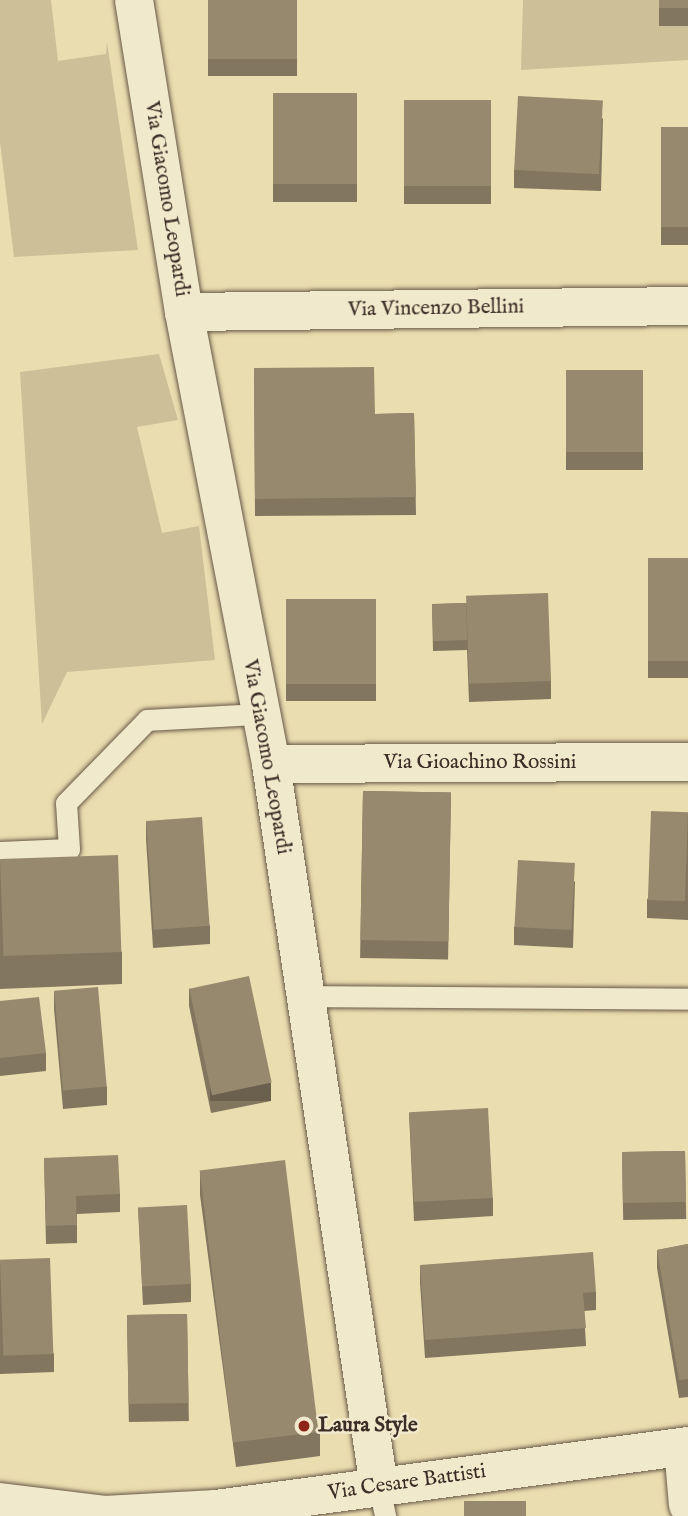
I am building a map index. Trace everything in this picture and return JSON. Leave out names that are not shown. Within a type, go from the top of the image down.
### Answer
[{"type":"street","name":"Via Giacomo Leopardi","points":[[134,0],[184,312],[259,714],[271,764],[301,996],[382,1501]]},
{"type":"street","name":"Via Vincenzo Bellini","points":[[184,312],[688,306]]},
{"type":"street","name":"Via Gioachino Rossini","points":[[271,764],[688,762]]},
{"type":"street","name":"Via Cesare Battisti","points":[[0,1502],[104,1516],[382,1501],[686,1447]]},
{"type":"street","points":[[686,1447],[688,1504]]},
{"type":"lane","points":[[0,852],[69,849],[66,803],[147,719],[259,714]]},
{"type":"lane","points":[[301,996],[688,999]]},
{"type":"shaded area","points":[[0,0],[51,0],[58,61],[106,54],[107,42],[138,250],[14,257],[0,142]]},
{"type":"shaded area","points":[[523,0],[660,0],[659,26],[688,26],[688,60],[521,70]]},
{"type":"shaded area","points":[[159,354],[178,420],[137,427],[162,533],[199,526],[215,660],[67,672],[42,724],[20,372]]},
{"type":"building","points":[[208,0],[297,0],[297,59],[208,59]]},
{"type":"building","points":[[659,0],[688,0],[688,8],[659,8]]},
{"type":"building","points":[[273,93],[357,93],[357,184],[273,184]]},
{"type":"building","points":[[518,96],[603,100],[599,174],[514,170]]},
{"type":"building","points":[[404,100],[491,100],[491,186],[404,186]]},
{"type":"building","points":[[661,127],[688,127],[688,227],[661,227]]},
{"type":"building","points":[[374,367],[375,414],[414,413],[416,497],[255,499],[254,368]]},
{"type":"building","points":[[566,370],[643,370],[643,452],[566,452]]},
{"type":"building","points":[[648,558],[688,558],[688,661],[648,661]]},
{"type":"building","points":[[548,593],[551,681],[469,684],[466,596]]},
{"type":"building","points":[[286,599],[376,599],[376,684],[286,684]]},
{"type":"building","points":[[466,603],[467,640],[433,641],[432,604]]},
{"type":"building","points":[[363,791],[451,793],[448,942],[360,940]]},
{"type":"building","points":[[651,811],[688,812],[685,901],[648,900]]},
{"type":"building","points":[[202,817],[210,926],[154,930],[146,821]]},
{"type":"building","points":[[118,855],[121,952],[3,956],[0,859]]},
{"type":"building","points":[[518,860],[575,863],[571,930],[514,927]]},
{"type":"building","points":[[249,976],[272,1083],[212,1095],[189,989]]},
{"type":"building","points":[[98,987],[107,1087],[63,1090],[54,991]]},
{"type":"building","points":[[39,997],[46,1053],[0,1058],[0,1001]]},
{"type":"building","points":[[488,1108],[493,1198],[414,1202],[409,1112]]},
{"type":"building","points":[[685,1151],[686,1202],[623,1203],[622,1152]]},
{"type":"building","points":[[118,1155],[120,1194],[76,1196],[77,1225],[46,1226],[44,1158]]},
{"type":"building","points":[[285,1160],[318,1432],[233,1442],[200,1170]]},
{"type":"building","points":[[187,1205],[191,1284],[142,1286],[138,1208]]},
{"type":"building","points":[[688,1244],[688,1379],[679,1380],[657,1250]]},
{"type":"building","points":[[593,1252],[596,1292],[583,1293],[586,1328],[425,1340],[420,1265]]},
{"type":"building","points":[[50,1258],[53,1354],[3,1356],[0,1260]]},
{"type":"building","points":[[187,1314],[189,1403],[129,1404],[127,1315]]},
{"type":"building","points":[[464,1501],[526,1501],[526,1516],[464,1516]]},
{"type":"place","name":"Laura Style","points":[[304,1426]]}]
